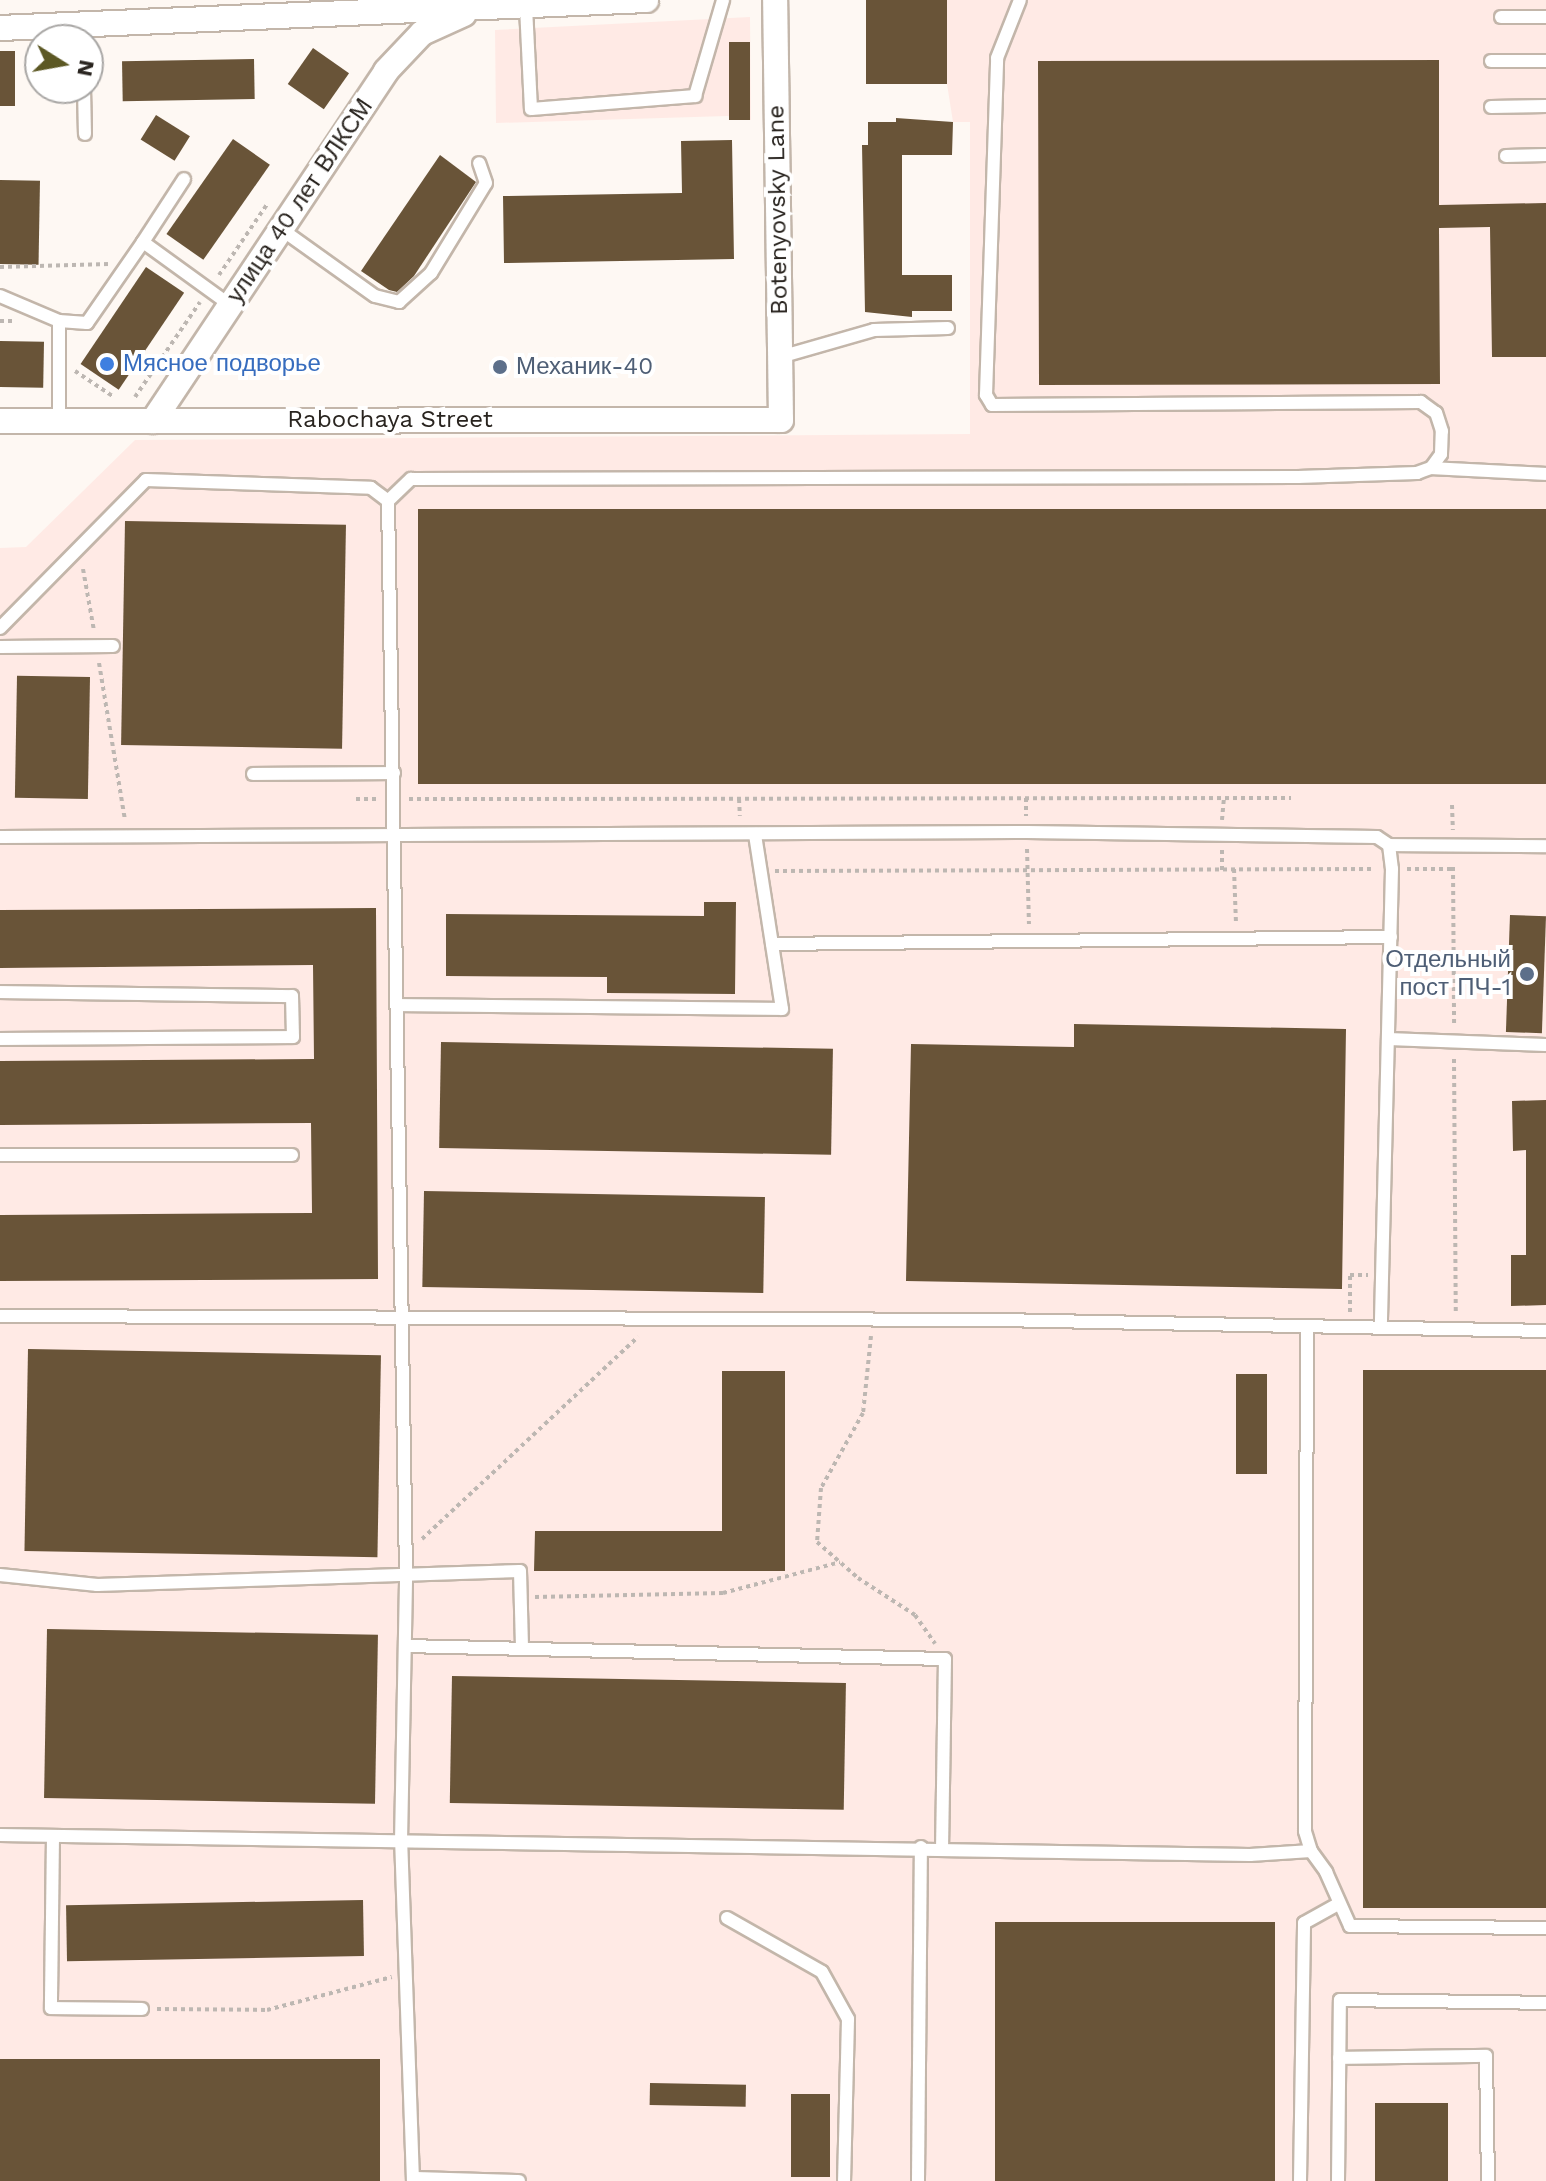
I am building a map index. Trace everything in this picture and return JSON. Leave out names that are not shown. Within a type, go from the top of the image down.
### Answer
[{"type":"street","points":[[104,31],[646,0]]},
{"type":"street","name":"Botenyovsky Lane","points":[[775,0],[781,420]]},
{"type":"street","name":"улица 40 лет ВЛКСМ","points":[[153,421],[386,71],[422,33],[473,9]]},
{"type":"street","points":[[0,28],[24,29]]},
{"type":"street","name":"Rabochaya Street","points":[[0,421],[781,420]]},
{"type":"lane","points":[[526,7],[531,109],[695,96],[723,0]]},
{"type":"lane","points":[[1020,0],[997,58],[986,395],[992,405],[1421,402],[1436,413],[1442,431],[1441,454],[1431,468]]},
{"type":"lane","points":[[1501,17],[1546,17]]},
{"type":"lane","points":[[1491,61],[1546,61]]},
{"type":"lane","points":[[84,104],[85,134]]},
{"type":"lane","points":[[1491,107],[1546,106]]},
{"type":"lane","points":[[1506,156],[1546,155]]},
{"type":"lane","points":[[281,229],[375,296],[399,302],[431,273],[486,183],[479,163]]},
{"type":"lane","points":[[0,296],[59,321],[87,323],[184,179]]},
{"type":"lane","points":[[143,242],[230,305]]},
{"type":"lane","points":[[59,321],[59,421]]},
{"type":"lane","points":[[780,357],[874,330],[948,328]]},
{"type":"lane","points":[[519,2181],[413,2180],[401,1842],[406,1554],[388,501],[411,479],[1023,481],[1313,476],[1431,468],[1546,474]]},
{"type":"lane","points":[[0,628],[146,480],[371,488],[388,501]]},
{"type":"lane","points":[[0,647],[113,646]]},
{"type":"lane","points":[[253,774],[394,773]]},
{"type":"lane","points":[[0,837],[1326,833],[1377,837],[1389,845],[1546,846]]},
{"type":"lane","points":[[399,1005],[782,1009],[760,871],[748,834]]},
{"type":"lane","points":[[1381,1325],[1391,937],[1392,869],[1389,845]]},
{"type":"lane","points":[[772,944],[1391,937]]},
{"type":"lane","points":[[0,992],[292,996],[293,1037],[0,1039]]},
{"type":"lane","points":[[1388,1039],[1546,1045]]},
{"type":"lane","points":[[0,1155],[292,1155]]},
{"type":"lane","points":[[0,1316],[873,1320],[1381,1325],[1546,1331]]},
{"type":"lane","points":[[1307,1326],[1305,1831],[1311,1851],[1326,1872],[1350,1926],[1546,1928]]},
{"type":"lane","points":[[0,1575],[97,1585],[520,1571],[522,1648]]},
{"type":"lane","points":[[405,1646],[945,1659],[942,1848]]},
{"type":"lane","points":[[0,1835],[921,1847],[1250,1855],[1311,1851]]},
{"type":"lane","points":[[53,1836],[51,2008],[142,2009]]},
{"type":"lane","points":[[918,2181],[921,1847]]},
{"type":"lane","points":[[1300,2181],[1304,1923],[1338,1904]]},
{"type":"lane","points":[[727,1918],[822,1972],[848,2019],[844,2181]]},
{"type":"lane","points":[[1338,2181],[1340,2000],[1546,2003]]},
{"type":"lane","points":[[1339,2058],[1486,2056],[1488,2181]]},
{"type":"path","points":[[128,407],[270,200]]},
{"type":"path","points":[[0,267],[128,264]]},
{"type":"path","points":[[65,364],[115,398]]},
{"type":"path","points":[[80,547],[119,808],[132,835]]},
{"type":"path","points":[[1026,798],[1030,941]]},
{"type":"path","points":[[356,799],[1291,798]]},
{"type":"path","points":[[739,799],[748,834]]},
{"type":"path","points":[[1452,805],[1456,1328]]},
{"type":"path","points":[[1234,869],[1236,939]]},
{"type":"path","points":[[760,871],[1453,869]]},
{"type":"path","points":[[873,1320],[863,1413],[821,1488],[817,1542],[915,1615],[945,1659]]},
{"type":"path","points":[[406,1554],[533,1430],[638,1337]]},
{"type":"path","points":[[521,1597],[723,1593],[840,1562]]},
{"type":"path","points":[[142,2009],[267,2010],[405,1974]]},
{"type":"shaded area","points":[[947,0],[1546,0],[1546,2181],[0,2181],[0,548],[26,547],[135,440],[970,434],[970,122],[953,122],[947,84]]},
{"type":"shaded area","points":[[750,17],[751,120],[727,116],[496,123],[495,30]]},
{"type":"building","points":[[866,0],[947,0],[947,84],[866,84]]},
{"type":"building","points":[[729,42],[750,42],[750,120],[729,120]]},
{"type":"building","points":[[313,48],[349,73],[324,109],[288,84]]},
{"type":"building","points":[[0,51],[15,51],[15,106],[0,106]]},
{"type":"building","points":[[254,59],[255,99],[123,101],[122,61]]},
{"type":"building","points":[[1439,60],[1439,205],[1546,203],[1546,357],[1492,357],[1490,227],[1439,228],[1440,384],[1039,385],[1038,61]]},
{"type":"building","points":[[156,115],[190,136],[175,161],[141,140]]},
{"type":"building","points":[[896,118],[953,122],[952,155],[902,155],[902,275],[952,275],[952,311],[912,311],[912,317],[865,312],[862,145],[868,145],[868,122],[896,122]]},
{"type":"building","points":[[233,139],[270,165],[203,260],[166,234]]},
{"type":"building","points":[[732,140],[734,259],[504,263],[503,196],[682,193],[681,141]]},
{"type":"building","points":[[440,155],[476,182],[414,276],[397,292],[389,290],[361,271]]},
{"type":"building","points":[[0,180],[40,181],[39,265],[0,264]]},
{"type":"building","points":[[146,267],[184,293],[119,390],[81,364]]},
{"type":"building","points":[[0,341],[44,342],[43,388],[0,387]]},
{"type":"building","points":[[418,509],[1546,509],[1546,784],[418,784]]},
{"type":"building","points":[[125,521],[346,525],[342,749],[121,745]]},
{"type":"building","points":[[17,676],[90,677],[88,799],[15,798]]},
{"type":"building","points":[[704,902],[736,902],[735,994],[607,993],[607,977],[446,976],[446,914],[704,916]]},
{"type":"building","points":[[376,908],[378,1279],[0,1281],[0,1215],[312,1213],[311,1123],[0,1125],[0,1061],[314,1059],[313,965],[0,968],[0,910]]},
{"type":"building","name":"Отдельный пост ПЧ-1","points":[[1510,915],[1546,916],[1542,1033],[1506,1032]]},
{"type":"building","points":[[1074,1024],[1346,1029],[1342,1289],[906,1281],[911,1044],[1074,1047]]},
{"type":"building","points":[[441,1042],[833,1049],[831,1155],[439,1148]]},
{"type":"building","points":[[1546,1100],[1546,1305],[1511,1306],[1511,1255],[1526,1255],[1526,1150],[1513,1151],[1512,1101]]},
{"type":"building","points":[[424,1191],[765,1197],[763,1293],[422,1287]]},
{"type":"building","points":[[28,1349],[381,1355],[377,1557],[24,1551]]},
{"type":"building","points":[[1363,1370],[1546,1370],[1546,1908],[1363,1908]]},
{"type":"building","points":[[722,1371],[785,1371],[785,1571],[534,1571],[535,1531],[722,1531]]},
{"type":"building","points":[[1236,1374],[1267,1374],[1267,1474],[1236,1474]]},
{"type":"building","points":[[47,1629],[378,1635],[375,1804],[44,1798]]},
{"type":"building","points":[[452,1676],[846,1683],[844,1810],[450,1803]]},
{"type":"building","points":[[363,1900],[364,1956],[67,1961],[66,1905]]},
{"type":"building","points":[[995,1922],[1275,1922],[1275,2181],[995,2181]]},
{"type":"building","points":[[0,2059],[380,2059],[380,2181],[0,2181]]},
{"type":"building","points":[[650,2083],[746,2085],[746,2107],[650,2105]]},
{"type":"building","points":[[791,2094],[830,2094],[830,2177],[791,2177]]},
{"type":"building","points":[[1375,2103],[1448,2103],[1448,2181],[1375,2181]]},
{"type":"place","name":"Мясное подворье","points":[[107,364]]},
{"type":"place","name":"Механик-40","points":[[500,367]]},
{"type":"place","name":"Отдельный пост ПЧ-1","points":[[1527,974]]}]
